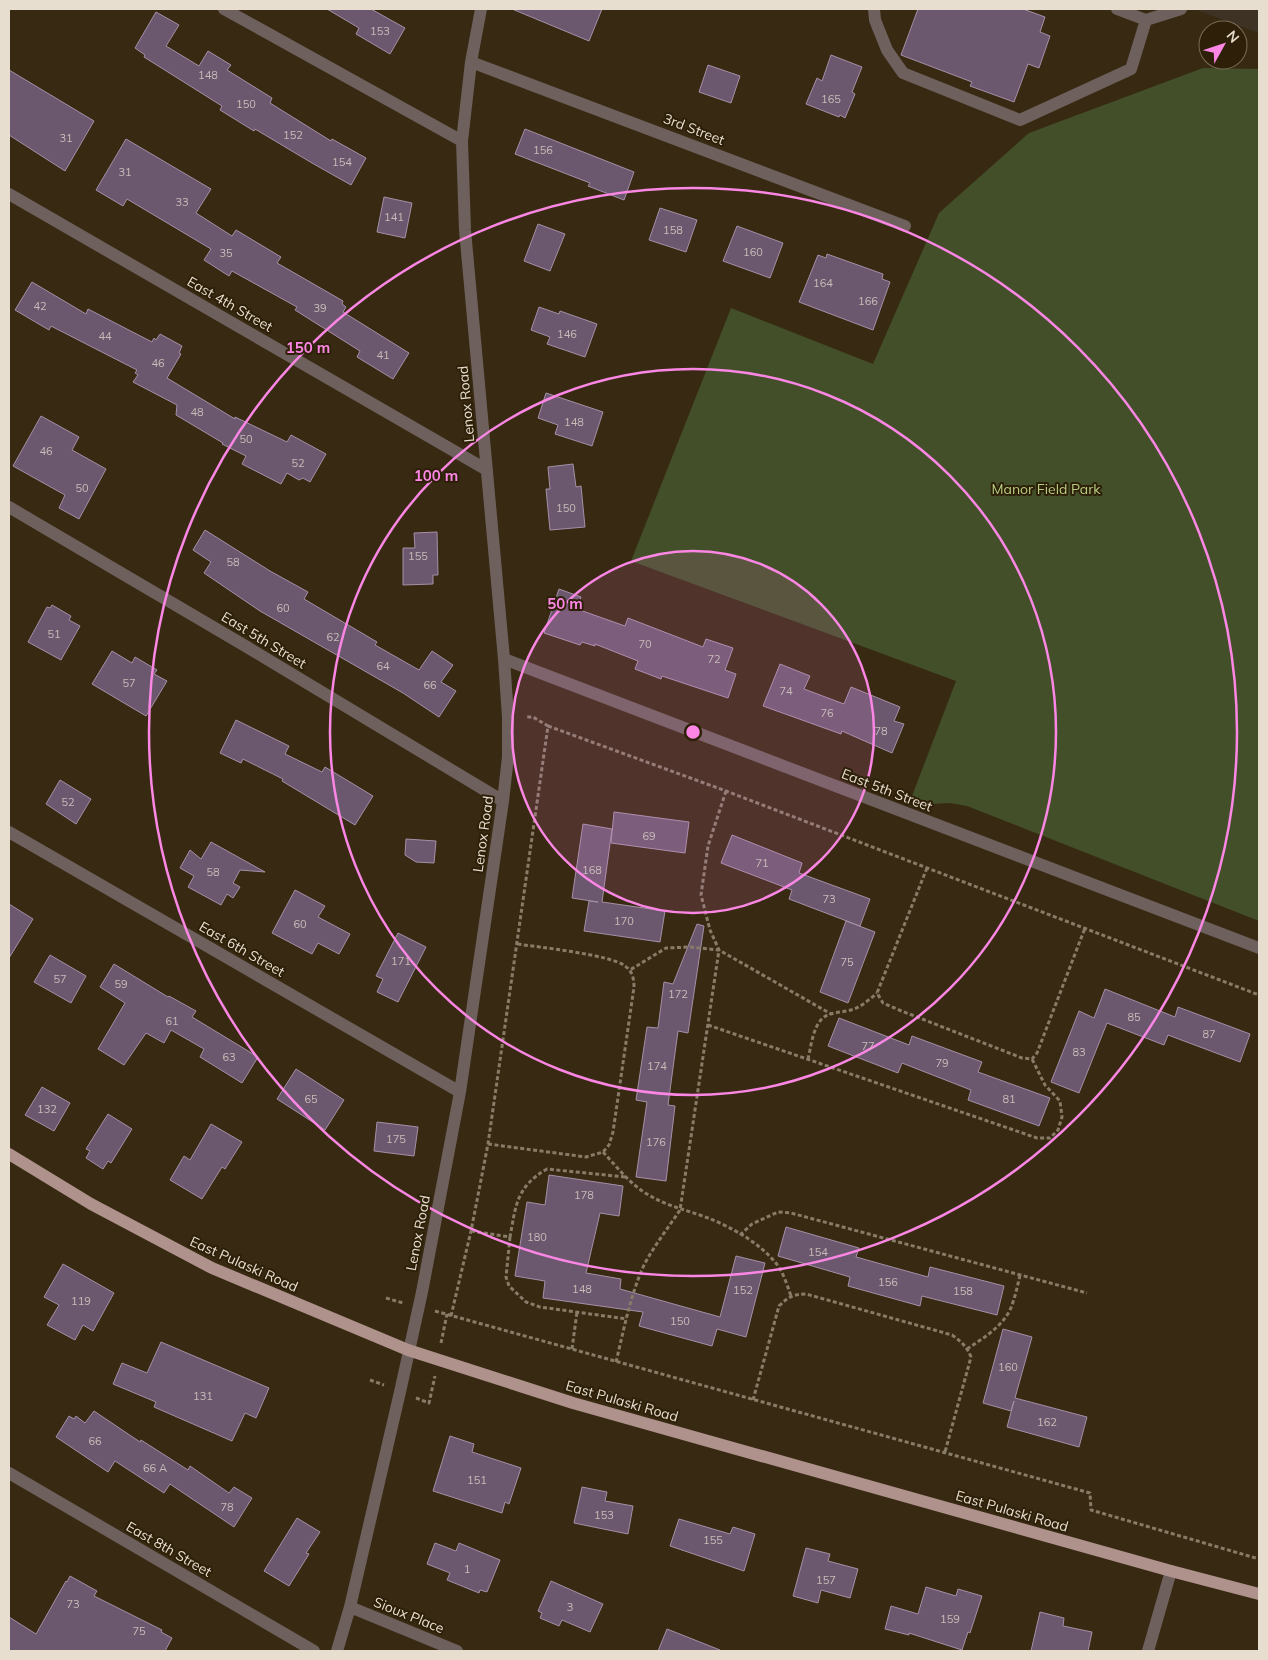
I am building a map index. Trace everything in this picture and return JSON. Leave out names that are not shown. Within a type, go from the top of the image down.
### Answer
[{"type":"main road","name":"East Pulaski Road","points":[[9,1154],[91,1204],[212,1268],[408,1350],[582,1406],[1259,1594]]},
{"type":"street","points":[[224,9],[462,141]]},
{"type":"street","name":"Lenox Road","points":[[337,1651],[350,1607],[422,1292],[460,1092],[504,801],[508,757],[508,717],[504,659],[465,230],[462,141],[471,62],[481,9]]},
{"type":"street","points":[[874,9],[874,20],[887,50],[903,73],[1020,120],[1131,69],[1146,20]]},
{"type":"street","points":[[1117,9],[1146,20],[1182,9]]},
{"type":"street","name":"3rd Street","points":[[471,62],[905,226]]},
{"type":"street","name":"East 4th Street","points":[[9,194],[488,470]]},
{"type":"street","name":"East 5th Street","points":[[9,507],[504,801]]},
{"type":"street","name":"East 5th Street","points":[[504,659],[918,818],[1070,874],[1259,948]]},
{"type":"street","name":"East 6th Street","points":[[9,832],[460,1092]]},
{"type":"street","name":"East 8th Street","points":[[9,1473],[314,1651]]},
{"type":"street","points":[[1148,1651],[1171,1571]]},
{"type":"street","name":"Sioux Place","points":[[350,1607],[457,1651]]},
{"type":"path","points":[[533,718],[548,726],[726,791],[1259,995]]},
{"type":"path","points":[[548,726],[488,1144],[471,1231],[449,1315],[1090,1493],[1091,1510],[1259,1559]]},
{"type":"path","points":[[616,1362],[638,1281],[645,1263],[680,1210],[719,950],[710,930],[701,896],[708,846],[726,791]]},
{"type":"path","points":[[808,1059],[816,1028],[822,1018],[857,1008],[877,993],[927,868]]},
{"type":"path","points":[[877,993],[883,1003],[899,1010],[1022,1058],[1032,1058],[1037,1053],[1085,928]]},
{"type":"path","points":[[488,1144],[586,1157],[603,1152],[609,1145],[616,1113],[634,987],[634,978],[630,970],[616,960],[517,944]]},
{"type":"path","points":[[630,970],[666,948],[690,947],[719,950],[831,1014]]},
{"type":"path","points":[[708,1025],[1037,1138],[1050,1138],[1058,1130],[1062,1117],[1060,1101],[1045,1085],[1032,1058]]},
{"type":"path","points":[[603,1152],[626,1177],[646,1194],[680,1210],[707,1218],[756,1244],[776,1262],[791,1296]]},
{"type":"path","points":[[626,1177],[547,1169],[527,1183],[516,1204],[506,1277],[509,1286],[526,1302],[540,1307],[627,1319]]},
{"type":"path","points":[[740,1235],[752,1224],[778,1212],[791,1213],[1087,1293]]},
{"type":"path","points":[[471,1231],[510,1237]]},
{"type":"path","points":[[967,1349],[989,1334],[1003,1320],[1013,1304],[1020,1275]]},
{"type":"path","points":[[752,1400],[779,1306],[791,1296],[806,1294],[952,1336],[961,1341],[971,1358],[944,1452]]},
{"type":"path","points":[[572,1349],[578,1312]]},
{"type":"shaded area","points":[[1194,9],[1259,9],[1259,33],[1248,29],[1248,20],[1224,20]]},
{"type":"green space","name":"Manor Field Park","points":[[1259,69],[1259,921],[967,806],[950,803],[931,804],[912,796],[956,681],[631,561],[731,308],[873,364],[939,213],[1029,133],[1198,70]]},
{"type":"building","points":[[327,9],[371,9],[405,28],[390,54],[356,34],[359,28]]},
{"type":"building","points":[[512,9],[602,9],[589,41]]},
{"type":"building","points":[[918,9],[1023,9],[1045,17],[1040,32],[1050,36],[1039,68],[1028,64],[1014,102],[970,86],[972,82],[901,55]]},
{"type":"building","points":[[156,12],[179,25],[166,46],[199,66],[208,51],[231,65],[227,70],[272,98],[270,103],[331,141],[332,139],[366,158],[351,185],[220,110],[222,106],[144,57],[145,55],[135,48]]},
{"type":"building","points":[[831,55],[862,67],[852,92],[855,94],[845,118],[806,104],[817,78],[822,81]]},
{"type":"building","points":[[708,65],[740,76],[731,103],[699,92]]},
{"type":"building","points":[[9,70],[94,121],[65,171],[9,135]]},
{"type":"building","points":[[525,129],[634,172],[624,200],[588,186],[590,183],[515,154]]},
{"type":"building","points":[[126,139],[211,189],[196,213],[232,236],[236,230],[281,257],[277,263],[343,301],[342,304],[346,307],[343,312],[409,353],[393,379],[357,357],[360,351],[295,310],[297,307],[232,271],[229,276],[204,260],[211,249],[127,199],[123,206],[96,190]]},
{"type":"building","points":[[384,197],[412,203],[405,238],[377,232]]},
{"type":"building","points":[[660,208],[697,220],[686,252],[649,240]]},
{"type":"building","points":[[538,224],[565,234],[550,271],[524,261]]},
{"type":"building","points":[[737,226],[783,243],[770,278],[723,261]]},
{"type":"building","points":[[827,254],[883,274],[882,279],[890,282],[873,330],[799,302],[818,255],[826,258]]},
{"type":"building","points":[[32,282],[86,314],[88,309],[152,342],[160,334],[182,346],[179,353],[181,354],[167,378],[235,419],[235,417],[287,442],[291,435],[326,454],[310,482],[303,478],[299,480],[287,473],[281,484],[242,464],[246,456],[222,444],[176,415],[177,405],[133,382],[138,375],[135,373],[137,370],[51,326],[49,330],[15,310]]},
{"type":"building","points":[[539,307],[559,314],[560,311],[597,324],[585,357],[547,344],[550,337],[531,330]]},
{"type":"building","points":[[546,393],[603,412],[592,446],[555,434],[558,425],[538,418]]},
{"type":"building","points":[[41,416],[79,437],[72,450],[106,469],[79,519],[59,508],[65,495],[13,466]]},
{"type":"building","points":[[573,464],[576,487],[581,486],[585,527],[550,530],[546,489],[550,489],[548,467]]},
{"type":"building","points":[[205,530],[270,571],[308,592],[304,599],[377,642],[375,645],[419,670],[432,651],[453,665],[441,682],[456,691],[439,717],[403,693],[260,611],[204,573],[211,562],[193,550]]},
{"type":"building","points":[[437,532],[438,575],[433,575],[433,584],[403,585],[403,548],[415,548],[414,533]]},
{"type":"building","points":[[559,589],[581,597],[577,609],[625,626],[628,618],[703,647],[706,639],[733,648],[725,670],[736,674],[728,698],[662,676],[661,679],[635,669],[638,661],[595,644],[595,646],[582,642],[580,645],[544,633]]},
{"type":"building","points":[[52,605],[71,616],[69,620],[80,626],[61,660],[28,642],[47,607],[50,608]]},
{"type":"building","points":[[112,651],[132,663],[135,657],[157,670],[154,674],[167,681],[146,716],[92,684]]},
{"type":"building","points":[[780,664],[810,676],[804,689],[844,704],[851,687],[900,707],[894,721],[904,724],[892,753],[842,731],[841,734],[763,706]]},
{"type":"building","points":[[236,720],[289,746],[285,754],[322,772],[325,767],[373,796],[355,825],[282,781],[283,779],[243,759],[241,763],[220,753]]},
{"type":"building","points":[[60,780],[91,799],[76,824],[46,804]]},
{"type":"building","points":[[614,812],[689,822],[685,853],[611,843]]},
{"type":"building","points":[[583,824],[612,829],[602,902],[665,911],[660,942],[584,931],[589,901],[598,902],[572,898]]},
{"type":"building","points":[[732,835],[802,863],[799,873],[870,899],[860,926],[789,899],[792,890],[721,863]]},
{"type":"building","points":[[406,839],[436,841],[434,863],[416,862],[405,855]]},
{"type":"building","points":[[211,842],[265,872],[240,870],[233,883],[240,887],[233,898],[227,894],[221,905],[188,887],[194,876],[180,868],[190,850],[201,859]]},
{"type":"building","points":[[295,890],[325,906],[318,917],[350,934],[339,954],[318,943],[312,954],[272,933]]},
{"type":"building","points":[[9,904],[33,919],[9,958]]},
{"type":"building","points":[[846,921],[875,932],[848,1003],[820,992]]},
{"type":"building","points":[[697,924],[704,926],[688,1033],[678,1031],[668,1105],[675,1106],[666,1181],[636,1177],[647,1102],[636,1100],[647,1027],[658,1028],[664,982],[673,984]]},
{"type":"building","points":[[398,933],[426,947],[398,1002],[377,992],[383,979],[376,976]]},
{"type":"building","points":[[50,955],[86,976],[71,1003],[34,982]]},
{"type":"building","points":[[114,964],[168,997],[196,1011],[192,1017],[258,1057],[242,1083],[200,1057],[204,1049],[171,1030],[164,1043],[146,1033],[124,1065],[98,1049],[125,1003],[100,987]]},
{"type":"building","points":[[1105,989],[1175,1017],[1178,1007],[1250,1034],[1240,1062],[1168,1035],[1164,1045],[1107,1023],[1079,1093],[1051,1082],[1079,1011],[1094,1018]]},
{"type":"building","points":[[839,1018],[909,1045],[912,1036],[982,1062],[978,1072],[1050,1098],[1039,1126],[968,1100],[971,1090],[902,1063],[898,1073],[828,1046]]},
{"type":"building","points":[[296,1069],[344,1100],[325,1130],[277,1099]]},
{"type":"building","points":[[42,1087],[70,1103],[54,1131],[25,1115]]},
{"type":"building","points":[[108,1114],[132,1129],[111,1163],[108,1161],[103,1169],[86,1158],[90,1151],[86,1149]]},
{"type":"building","points":[[377,1122],[418,1127],[414,1156],[374,1151]]},
{"type":"building","points":[[211,1124],[242,1142],[225,1169],[222,1167],[202,1199],[170,1180],[184,1156],[190,1160]]},
{"type":"building","points":[[549,1175],[623,1186],[619,1216],[600,1213],[586,1273],[621,1279],[620,1289],[720,1317],[736,1256],[765,1263],[746,1337],[717,1329],[712,1346],[639,1326],[643,1312],[543,1298],[545,1281],[515,1276],[527,1202],[545,1205]]},
{"type":"building","points":[[786,1227],[859,1248],[856,1257],[928,1277],[930,1267],[1004,1286],[997,1315],[922,1296],[920,1306],[848,1286],[850,1277],[778,1256]]},
{"type":"building","points":[[63,1264],[114,1293],[93,1331],[83,1325],[75,1340],[47,1325],[59,1305],[44,1297]]},
{"type":"building","points":[[1003,1329],[1032,1337],[1015,1398],[1087,1417],[1079,1447],[1007,1427],[1014,1401],[1011,1411],[983,1403]]},
{"type":"building","points":[[161,1342],[269,1388],[256,1418],[245,1413],[232,1441],[154,1407],[156,1402],[113,1384],[122,1363],[147,1373]]},
{"type":"building","points":[[94,1411],[140,1442],[141,1440],[188,1470],[190,1466],[229,1493],[234,1487],[252,1498],[234,1527],[170,1484],[164,1493],[115,1461],[108,1472],[56,1437],[69,1416],[74,1419],[76,1416],[85,1423]]},
{"type":"building","points":[[450,1436],[474,1444],[472,1452],[521,1468],[509,1504],[505,1502],[502,1513],[433,1491]]},
{"type":"building","points":[[582,1487],[607,1492],[605,1501],[633,1506],[628,1534],[574,1523]]},
{"type":"building","points":[[297,1518],[320,1532],[306,1553],[309,1554],[289,1586],[264,1571]]},
{"type":"building","points":[[679,1519],[730,1534],[733,1527],[755,1534],[744,1571],[670,1546]]},
{"type":"building","points":[[435,1543],[456,1551],[459,1543],[500,1560],[487,1592],[480,1590],[479,1593],[447,1580],[450,1573],[427,1564]]},
{"type":"building","points":[[806,1548],[830,1554],[828,1561],[858,1569],[850,1598],[821,1590],[818,1603],[793,1596]]},
{"type":"building","points":[[70,1576],[97,1591],[94,1596],[162,1630],[161,1632],[172,1638],[165,1651],[9,1651],[9,1617],[36,1634]]},
{"type":"building","points":[[551,1581],[603,1604],[590,1632],[562,1620],[559,1626],[540,1618],[542,1613],[538,1611]]},
{"type":"building","points":[[926,1587],[956,1596],[958,1589],[982,1596],[970,1633],[968,1632],[962,1650],[909,1633],[909,1635],[885,1629],[891,1606],[918,1614]]},
{"type":"building","points":[[1040,1612],[1064,1618],[1063,1626],[1092,1632],[1088,1651],[1031,1651]]},
{"type":"building","points":[[667,1629],[720,1650],[720,1651],[658,1651]]}]
